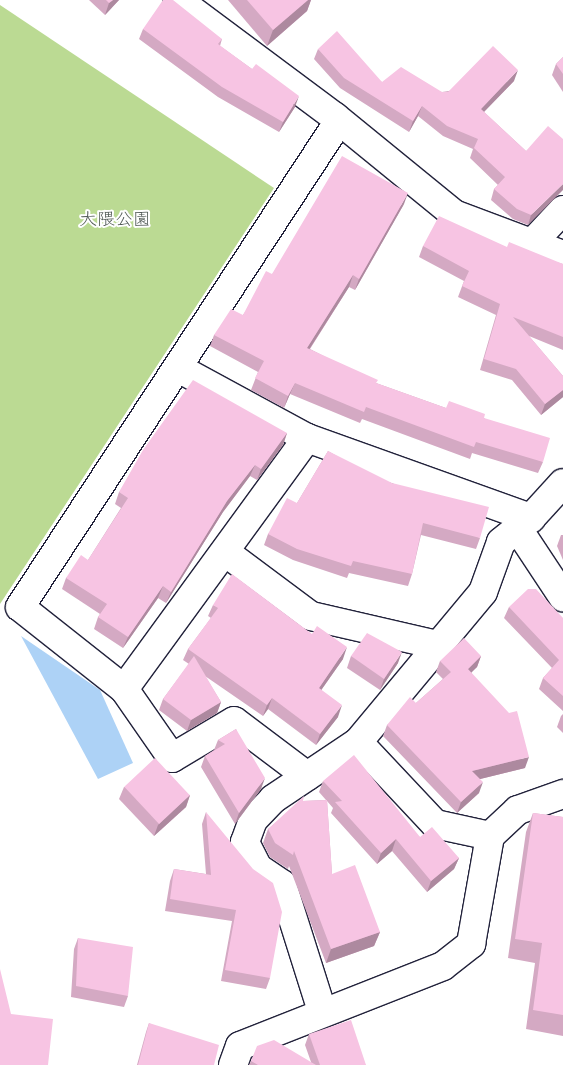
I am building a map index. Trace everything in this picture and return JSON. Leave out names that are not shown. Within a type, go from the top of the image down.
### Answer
[{"type":"street","points":[[178,0],[339,121],[454,214],[533,242],[563,255]]},
{"type":"street","points":[[307,776],[234,721],[172,758],[124,689],[20,607],[339,121]]},
{"type":"street","points":[[533,242],[563,210]]},
{"type":"street","points":[[178,368],[307,438],[525,524],[563,597]]},
{"type":"street","points":[[124,689],[307,438]]},
{"type":"street","points":[[322,1011],[282,884],[258,868],[245,842],[253,820],[307,776],[358,742],[483,592],[501,542],[525,524],[563,483]]},
{"type":"street","points":[[224,552],[311,616],[438,645]]},
{"type":"street","points":[[358,742],[435,824],[490,836]]},
{"type":"street","points":[[237,1055],[322,1011],[443,966],[471,944],[490,836],[518,810],[563,794]]},
{"type":"green space","name":"大隈公園","points":[[0,5],[274,188],[0,604]]},
{"type":"water","points":[[21,636],[100,690],[133,763],[98,779]]},
{"type":"building","points":[[163,0],[173,0],[222,39],[218,44],[252,69],[256,64],[299,96],[283,122],[222,87],[143,29]]},
{"type":"building","points":[[247,0],[308,0],[273,30]]},
{"type":"building","points":[[337,31],[382,82],[401,67],[442,92],[448,92],[493,46],[518,70],[481,109],[526,151],[548,126],[563,139],[563,184],[531,215],[517,209],[494,189],[505,177],[474,148],[478,139],[447,126],[422,106],[413,121],[344,78],[318,49]]},
{"type":"building","points":[[563,57],[563,74],[556,64]]},
{"type":"building","points":[[342,156],[408,193],[359,279],[353,275],[307,348],[378,380],[376,383],[446,408],[449,401],[485,414],[484,418],[550,438],[543,462],[476,442],[474,447],[366,407],[364,412],[295,383],[288,396],[255,378],[264,361],[214,335],[231,309],[243,315],[266,271],[272,274]]},
{"type":"building","points":[[439,216],[507,247],[509,242],[563,264],[563,337],[513,317],[563,376],[563,390],[545,404],[516,369],[484,359],[500,304],[462,286],[469,271],[423,246]]},
{"type":"building","points":[[193,380],[287,433],[261,469],[255,465],[227,501],[171,592],[163,586],[128,637],[98,617],[107,604],[66,578],[81,555],[88,560],[128,498],[119,492],[143,450]]},
{"type":"building","points":[[328,451],[392,483],[489,507],[480,538],[423,523],[412,574],[353,561],[351,566],[297,549],[268,534],[287,498],[297,503]]},
{"type":"building","points":[[232,574],[312,634],[317,626],[347,647],[319,688],[342,705],[320,734],[272,698],[267,705],[188,649],[218,608],[213,605]]},
{"type":"building","points":[[528,589],[536,589],[563,618],[563,696],[543,678],[559,660],[509,607]]},
{"type":"building","points":[[367,633],[402,652],[384,679],[351,656]]},
{"type":"building","points":[[464,638],[481,656],[468,669],[509,713],[517,711],[529,757],[472,771],[483,782],[461,802],[387,725],[410,697],[416,703],[451,672],[440,661]]},
{"type":"building","points":[[194,656],[221,702],[191,720],[163,699]]},
{"type":"building","points":[[236,729],[265,778],[239,813],[205,756],[225,744],[218,740]]},
{"type":"building","points":[[354,755],[420,837],[432,827],[459,858],[431,881],[396,839],[381,853],[335,802],[342,801],[323,781]]},
{"type":"building","points":[[155,758],[190,795],[159,824],[124,787]]},
{"type":"building","points":[[304,796],[303,801],[327,800],[332,874],[355,865],[380,932],[331,949],[294,851],[293,855],[275,843],[268,829]]},
{"type":"building","points":[[206,812],[253,869],[273,883],[282,912],[270,978],[225,970],[236,910],[170,899],[174,869],[211,875]]},
{"type":"building","points":[[533,813],[563,817],[563,1015],[533,1010],[542,943],[515,939]]},
{"type":"building","points":[[78,938],[133,947],[128,996],[76,986]]},
{"type":"building","points":[[0,969],[11,1014],[53,1019],[48,1065],[0,1065]]},
{"type":"building","points":[[351,1020],[366,1065],[320,1065],[309,1034]]},
{"type":"building","points":[[149,1023],[219,1045],[214,1065],[138,1065]]},
{"type":"building","points":[[274,1040],[316,1065],[258,1065],[251,1061],[257,1046]]}]
